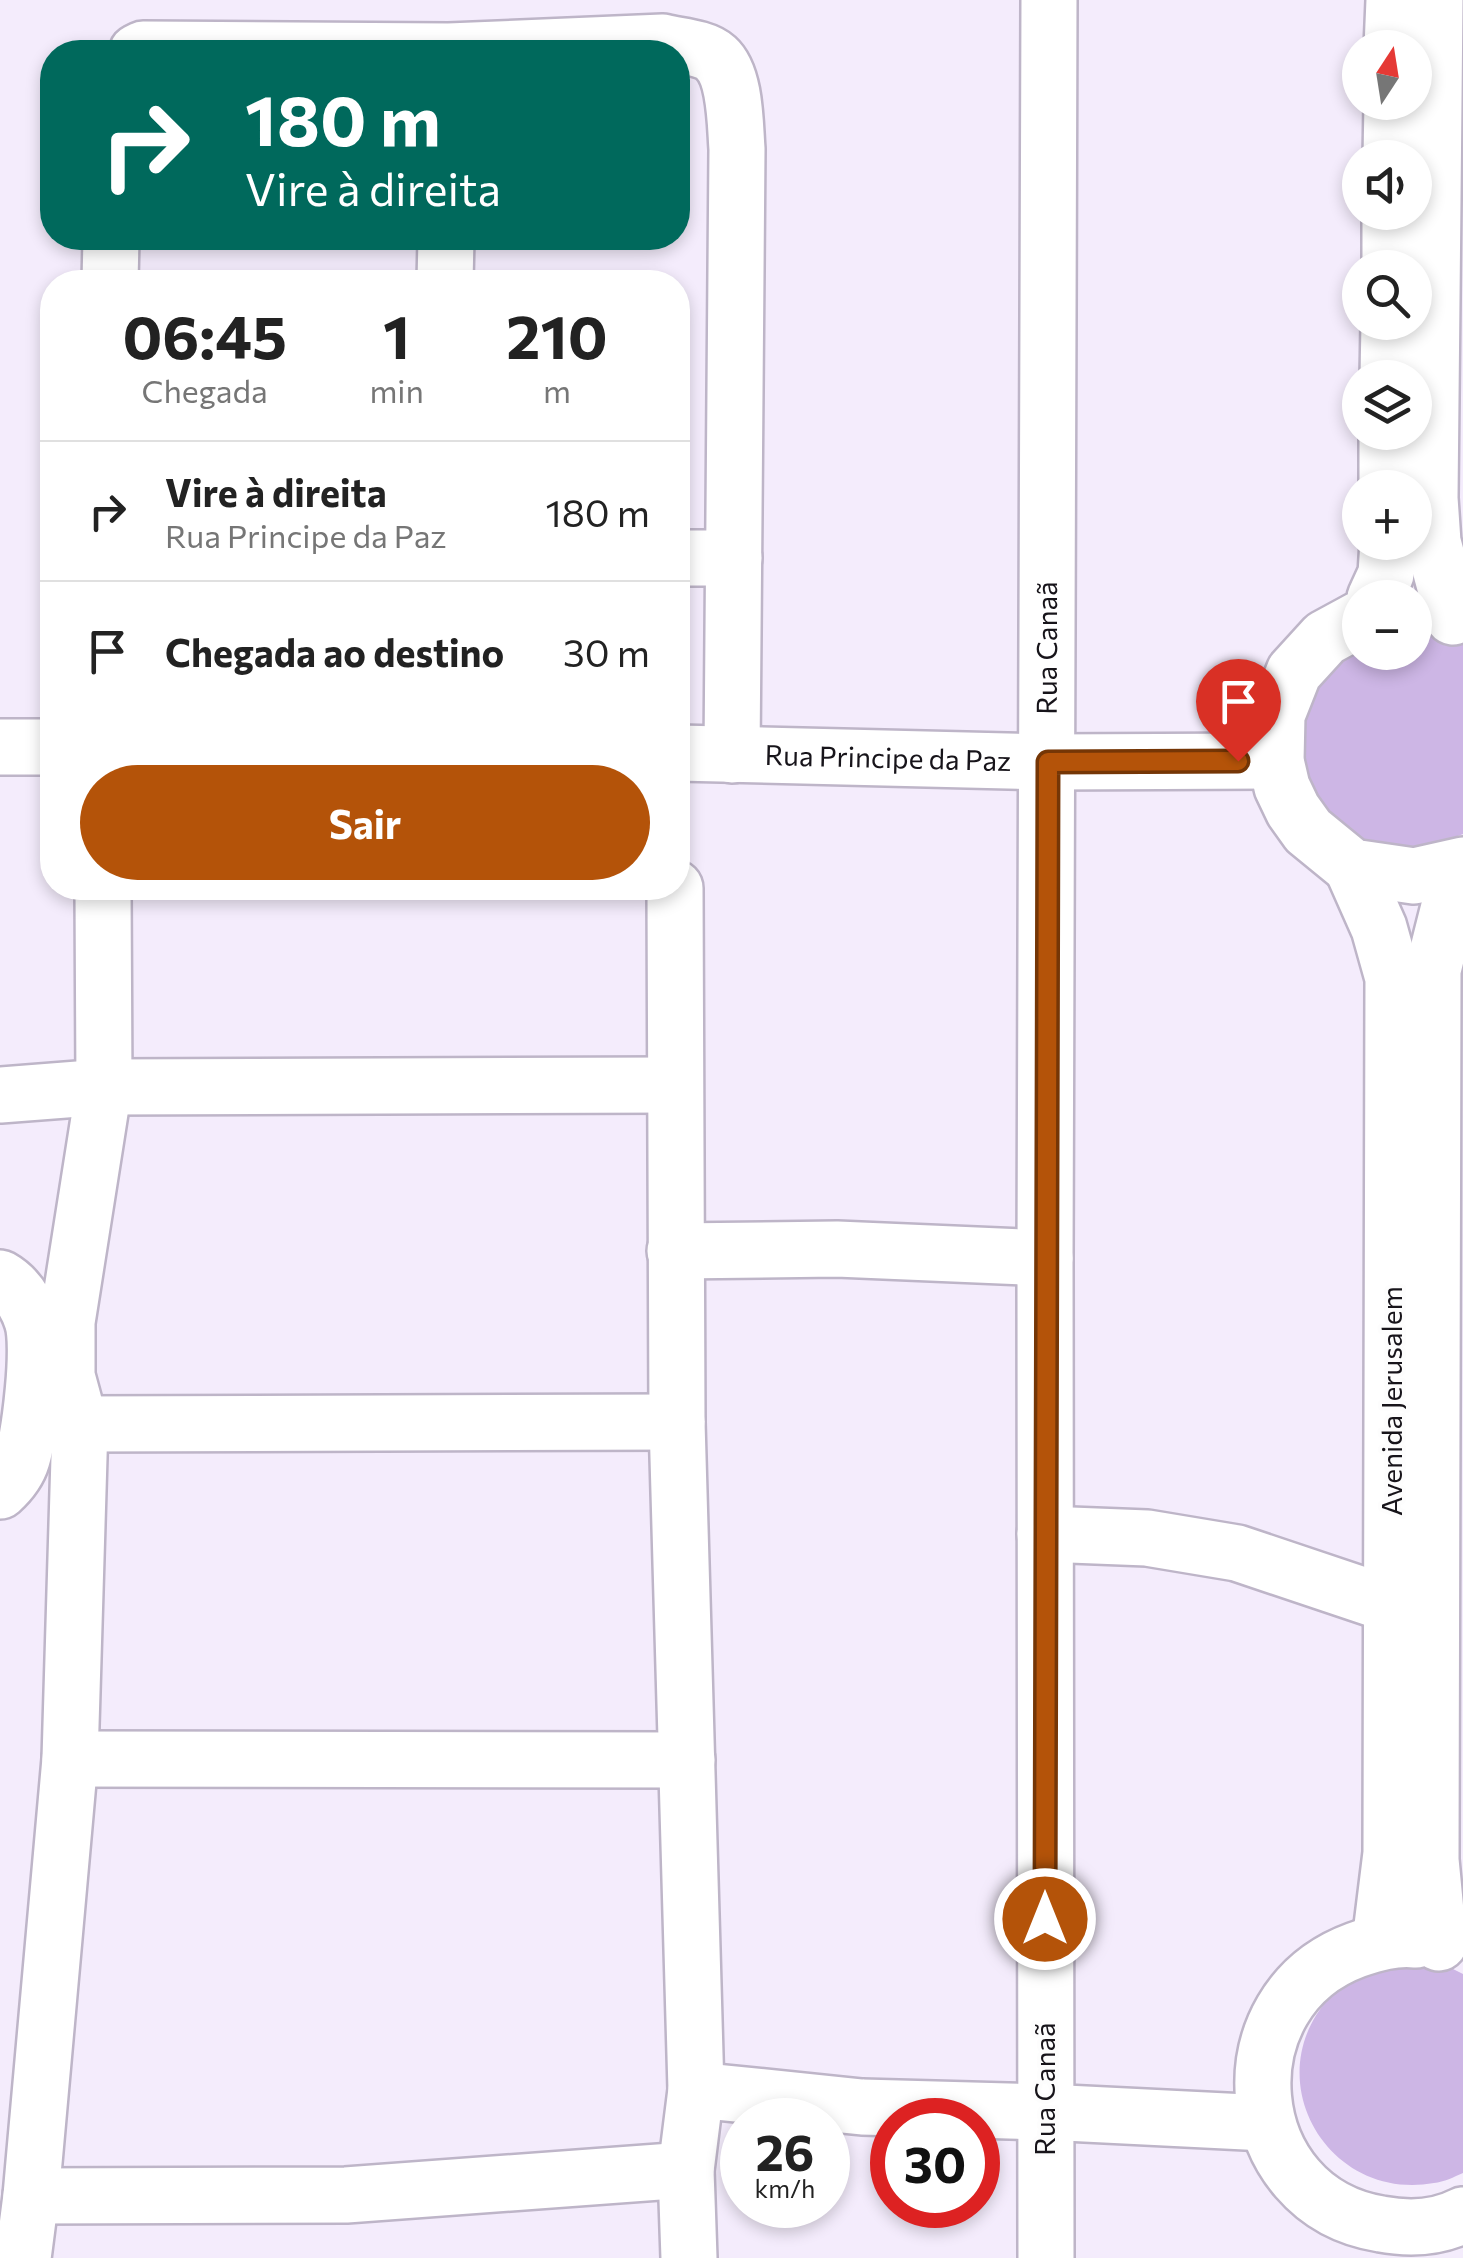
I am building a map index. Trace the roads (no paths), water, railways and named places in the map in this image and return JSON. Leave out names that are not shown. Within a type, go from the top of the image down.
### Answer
[{"type":"street","name":"Rua Canaã","points":[[1046,2258],[1049,0]]},
{"type":"street","points":[[1393,30],[1394,0]]},
{"type":"street","points":[[1415,250],[1435,0]]},
{"type":"street","points":[[690,49],[716,57],[728,77],[737,149],[732,755]]},
{"type":"street","points":[[1417,340],[1432,542],[1444,617]]},
{"type":"street","points":[[690,558],[734,558]]},
{"type":"street","name":"Avenida Jerusalem","points":[[1342,629],[1324,638],[1294,672],[1277,715],[1276,761],[1282,787],[1300,821],[1352,868],[1379,928],[1392,978],[1412,1190]]},
{"type":"street","points":[[0,747],[40,748]]},
{"type":"street","name":"Rua Principe da Paz","points":[[690,753],[1048,762],[1276,761]]},
{"type":"street","name":"Avenida Jerusalem","points":[[1352,868],[1414,876],[1461,866],[1433,970],[1412,1190],[1411,1614],[1380,1942]]},
{"type":"street","points":[[23,2258],[70,1759],[80,1424],[67,1376],[68,1322],[104,1086],[103,900]]},
{"type":"street","points":[[675,900],[677,1422],[696,2090],[686,2170],[689,2258]]},
{"type":"street","points":[[0,1095],[104,1086],[674,1085]]},
{"type":"street","points":[[675,1251],[837,1249],[1045,1258]]},
{"type":"street","points":[[0,1278],[20,1294],[34,1324],[34,1390],[22,1462],[11,1481],[0,1490]]},
{"type":"street","points":[[80,1424],[677,1422]]},
{"type":"street","points":[[1045,1534],[1147,1538],[1237,1553],[1411,1614]]},
{"type":"street","name":"Avenida Jerusalem","points":[[1411,1614],[1447,1708],[1431,1860],[1451,1949],[1410,1939],[1380,1942],[1334,1958],[1297,1988],[1272,2029],[1261,2075],[1266,2123],[1280,2155],[1301,2184],[1329,2206],[1359,2240],[1451,2222],[1463,2215]]},
{"type":"street","points":[[70,1759],[687,1760]]},
{"type":"street","points":[[696,2090],[862,2107],[1266,2123]]},
{"type":"street","points":[[31,2196],[346,2195],[686,2170]]},
{"type":"street","points":[[1445,2258],[1463,2236]]}]
